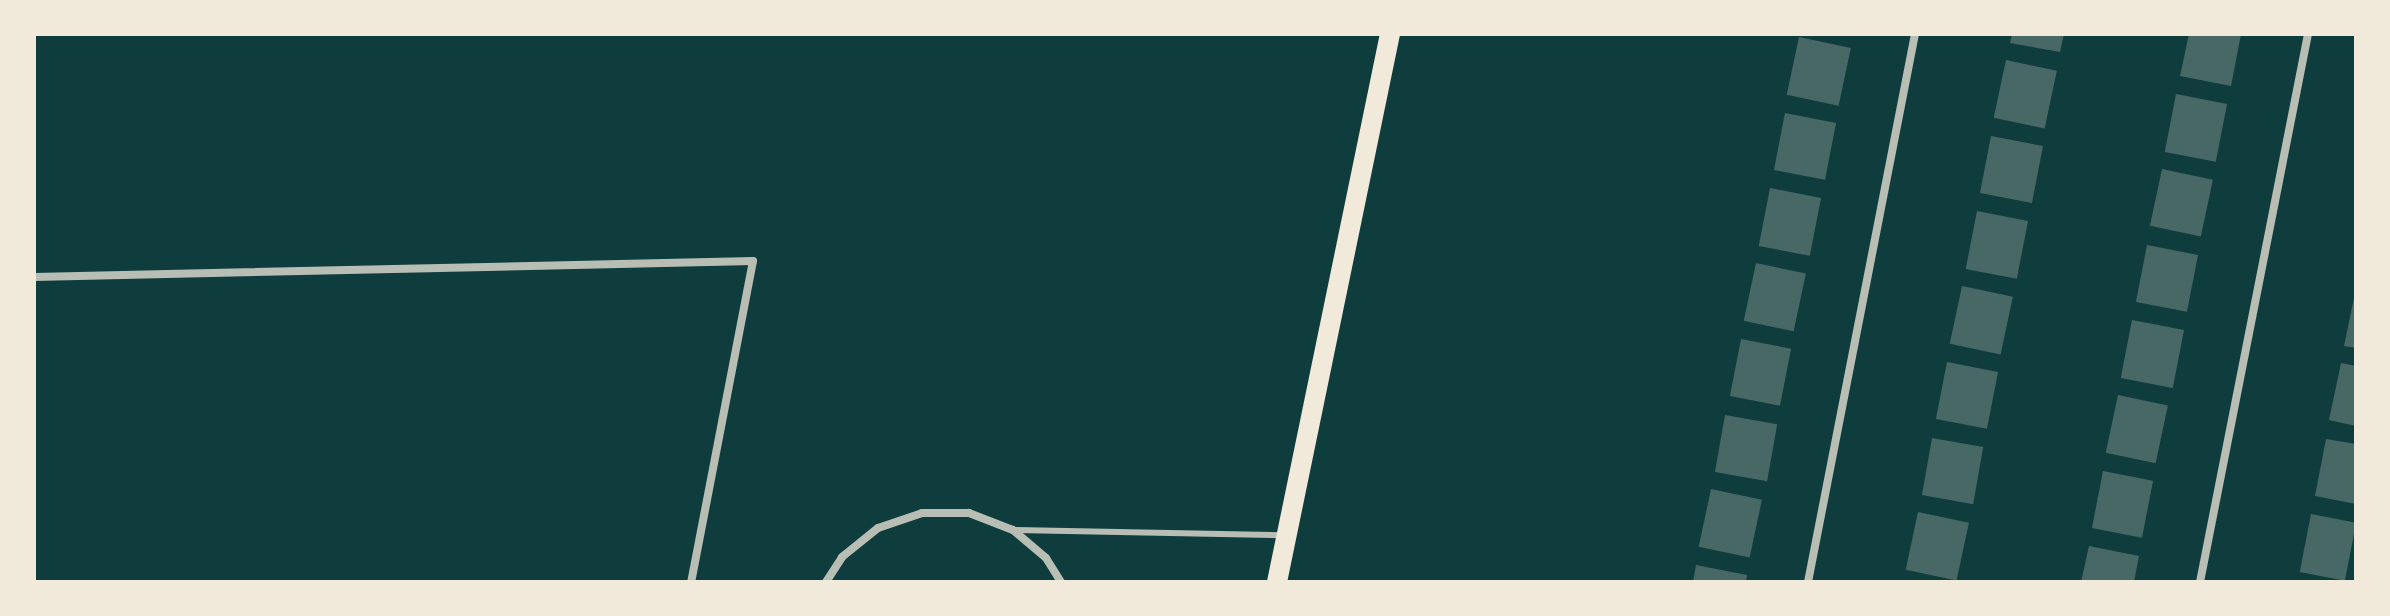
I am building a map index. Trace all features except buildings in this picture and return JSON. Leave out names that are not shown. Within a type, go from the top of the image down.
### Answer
[{"type":"main road","points":[[1277,582],[1390,34]]},
{"type":"street","points":[[1808,582],[1915,34]]},
{"type":"street","points":[[2200,582],[2308,34]]},
{"type":"street","points":[[34,277],[753,261],[691,582]]},
{"type":"street","points":[[826,582],[842,557],[878,528],[922,513],[969,513],[1013,530],[1046,558],[1061,582]]},
{"type":"lane","points":[[1013,530],[1286,536]]}]
